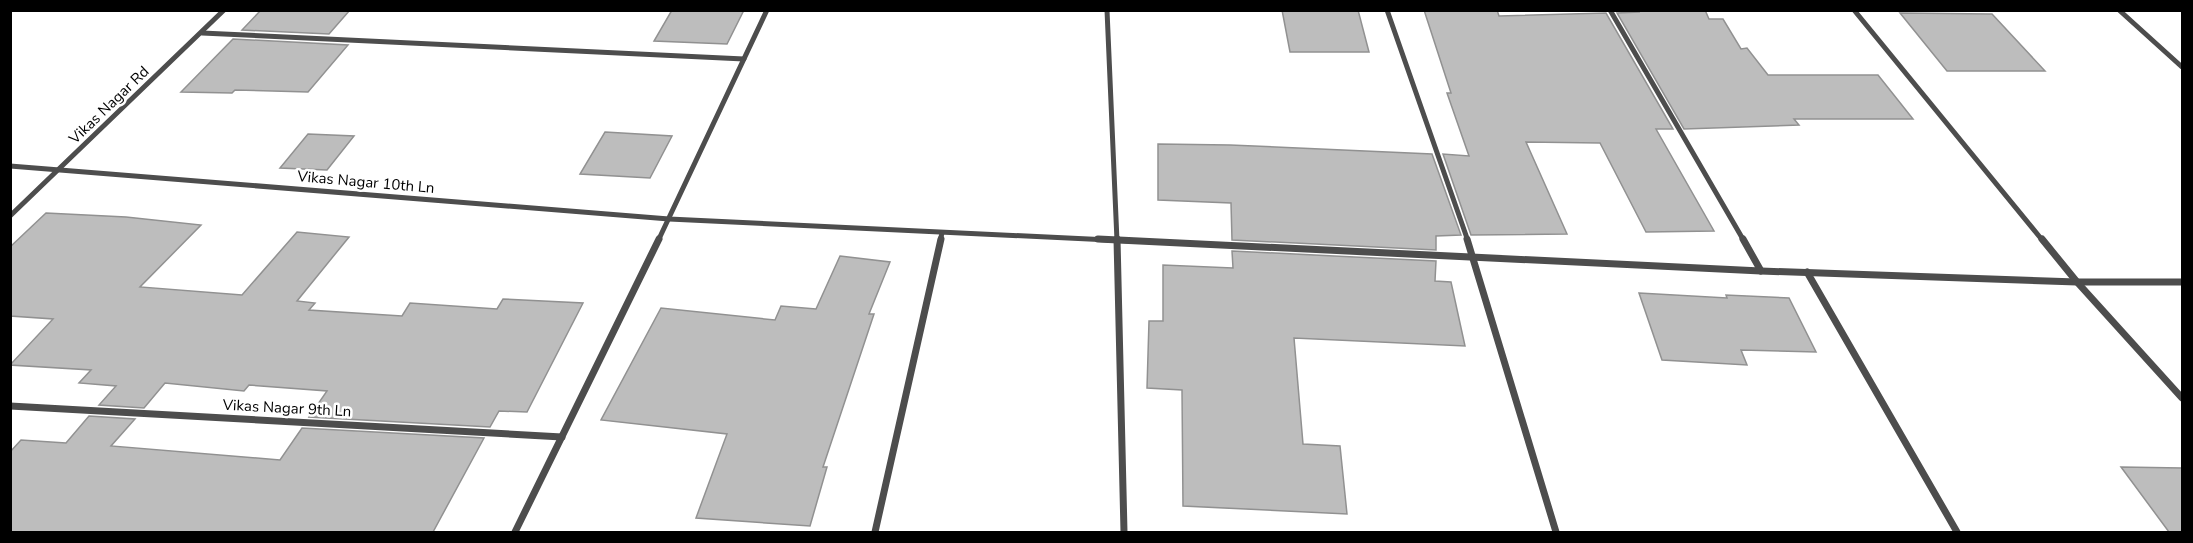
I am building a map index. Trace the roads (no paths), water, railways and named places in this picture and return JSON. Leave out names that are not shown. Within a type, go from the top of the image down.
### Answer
[{"type":"street","name":"Vikas Nagar Rd","points":[[10,216],[224,10]]},
{"type":"street","points":[[515,532],[669,219],[767,10]]},
{"type":"street","points":[[1107,10],[1117,242],[1124,532]]},
{"type":"street","points":[[1388,10],[1474,258],[1556,532]]},
{"type":"street","points":[[1610,10],[1761,271]]},
{"type":"street","points":[[1854,10],[2077,282],[2182,398]]},
{"type":"street","points":[[2119,10],[2182,67]]},
{"type":"street","points":[[202,33],[744,59]]},
{"type":"street","name":"Vikas Nagar 10th Ln","points":[[10,166],[669,219],[1761,271],[2077,282],[2182,282]]},
{"type":"street","points":[[875,532],[942,233]]},
{"type":"street","points":[[1807,272],[1957,532]]},
{"type":"street","name":"Vikas Nagar 9th Ln","points":[[10,406],[562,437]]}]
